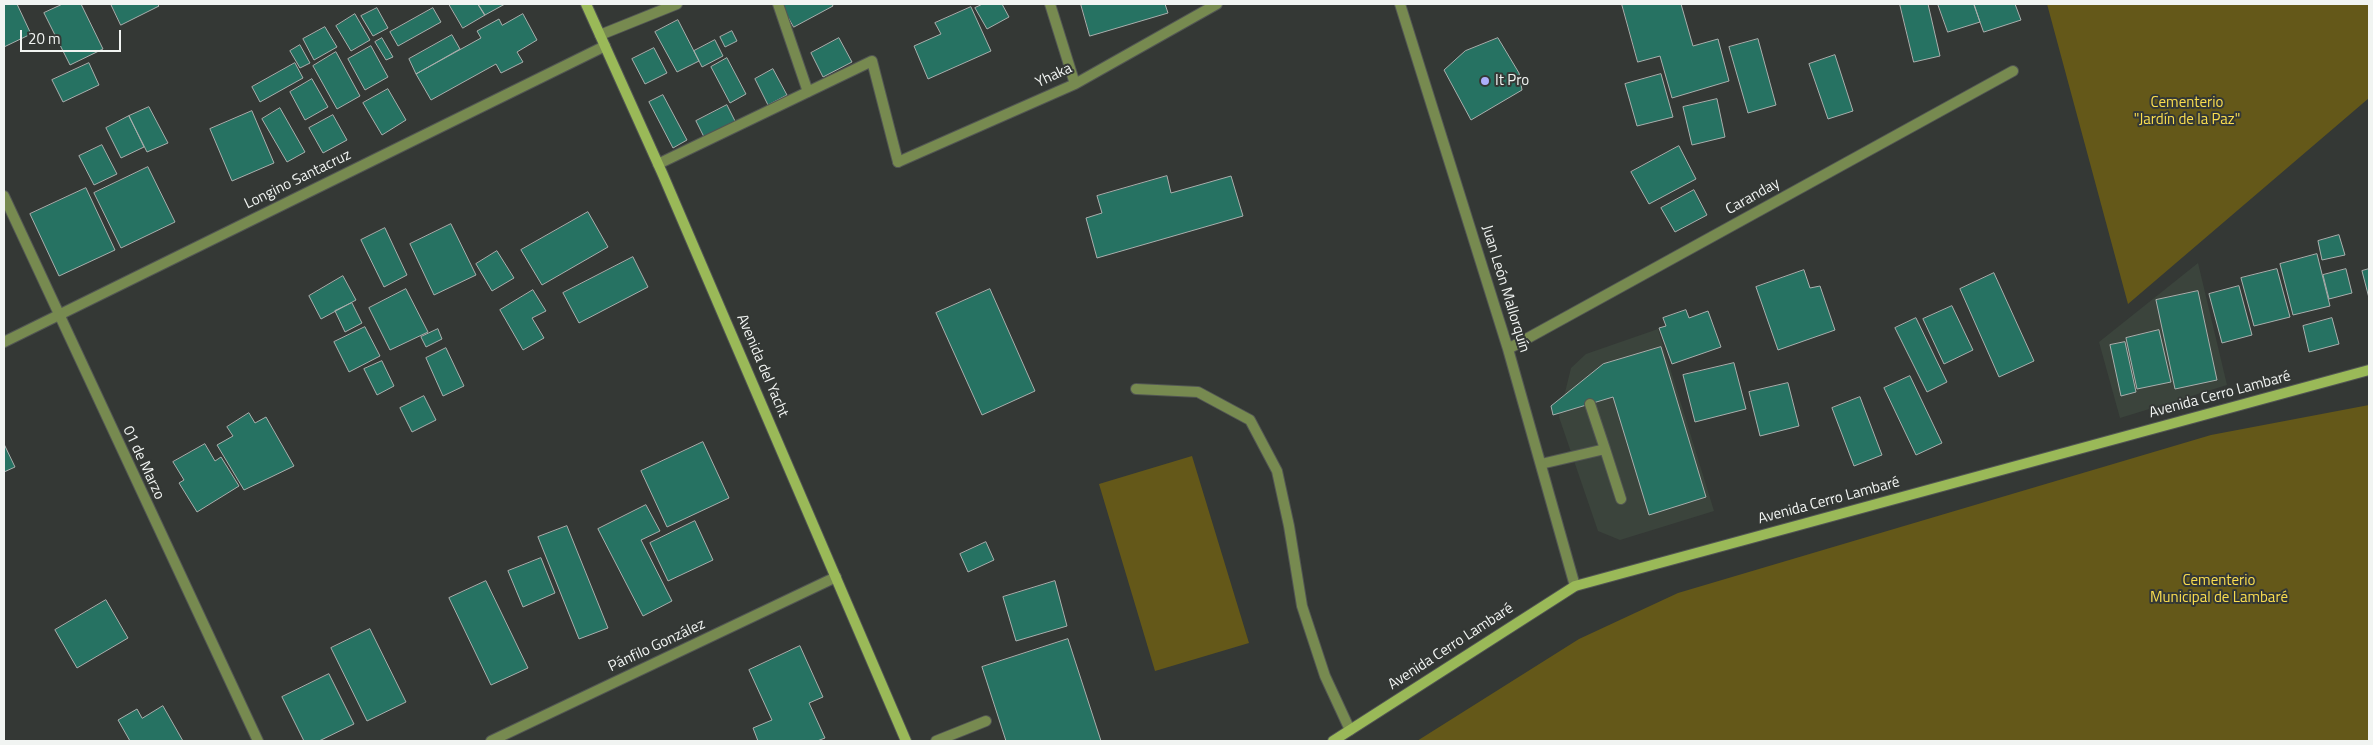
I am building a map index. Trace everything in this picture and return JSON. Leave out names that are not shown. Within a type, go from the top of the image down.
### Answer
[{"type":"main road","name":"Avenida del Yacht","points":[[586,4],[658,164],[906,741]]},
{"type":"main road","name":"Avenida Cerro Lambaré","points":[[1333,741],[1575,586],[2369,370]]},
{"type":"street","points":[[600,35],[677,4]]},
{"type":"street","points":[[658,164],[808,92],[778,4]]},
{"type":"street","points":[[1050,4],[1075,84]]},
{"type":"street","name":"Yhaka","points":[[808,92],[872,61],[898,162],[1075,84],[1217,4]]},
{"type":"street","name":"Juan León Mallorquín","points":[[1400,4],[1508,349],[1575,586]]},
{"type":"street","name":"Longino Santacruz","points":[[4,342],[606,46]]},
{"type":"street","name":"Caranday","points":[[1508,349],[2013,71]]},
{"type":"street","name":"01 de Marzo","points":[[4,196],[258,741]]},
{"type":"street","points":[[1136,389],[1198,392],[1250,420],[1277,471],[1289,526],[1302,606],[1325,676],[1350,730]]},
{"type":"street","points":[[1590,404],[1621,499]]},
{"type":"street","points":[[1540,464],[1604,449]]},
{"type":"street","name":"Pánfilo González","points":[[491,741],[836,577]]},
{"type":"street","points":[[936,741],[986,720]]},
{"type":"shaded area","points":[[2198,263],[2227,385],[2120,418],[2099,342]]},
{"type":"shaded area","points":[[1658,329],[1714,511],[1620,540],[1598,531],[1559,417],[1571,368],[1586,354]]},
{"type":"green space","name":"Cementerio \"Jardín de la Paz\"","points":[[2047,4],[2369,4],[2369,98],[2128,304]]},
{"type":"green space","name":"Cementerio Municipal de Lambaré","points":[[2369,405],[2369,741],[1417,741],[1579,639],[1678,593],[2211,435]]},
{"type":"green space","points":[[1192,456],[1249,643],[1155,671],[1099,484]]},
{"type":"building","points":[[4,4],[17,4],[31,34],[4,47]]},
{"type":"building","points":[[63,4],[81,4],[103,49],[70,65],[44,13]]},
{"type":"building","points":[[111,4],[157,4],[159,6],[121,25]]},
{"type":"building","points":[[449,4],[478,4],[485,15],[463,28]]},
{"type":"building","points":[[478,4],[505,4],[485,15]]},
{"type":"building","points":[[781,4],[832,4],[833,6],[794,27]]},
{"type":"building","points":[[983,4],[1002,4],[1009,17],[987,29],[975,8]]},
{"type":"building","points":[[1081,4],[1165,4],[1168,13],[1090,36]]},
{"type":"building","points":[[1622,4],[1681,4],[1693,46],[1718,39],[1729,81],[1672,98],[1660,56],[1638,62]]},
{"type":"building","points":[[1900,4],[1928,4],[1940,56],[1914,62]]},
{"type":"building","points":[[1938,4],[1974,4],[1980,22],[1948,32]]},
{"type":"building","points":[[1974,4],[2015,4],[2021,20],[1984,32]]},
{"type":"building","points":[[971,7],[991,51],[928,79],[914,46],[941,34],[935,23]]},
{"type":"building","points":[[377,8],[388,28],[373,36],[361,16]]},
{"type":"building","points":[[433,8],[441,22],[398,46],[390,32]]},
{"type":"building","points":[[355,14],[370,40],[351,51],[336,26]]},
{"type":"building","points":[[523,14],[537,40],[517,52],[523,62],[501,73],[496,64],[431,100],[416,74],[481,38],[477,31],[499,19],[502,25]]},
{"type":"building","points":[[678,20],[699,61],[677,72],[655,32]]},
{"type":"building","points":[[325,27],[337,47],[314,60],[303,39]]},
{"type":"building","points":[[732,31],[737,41],[725,47],[720,37]]},
{"type":"building","points":[[452,35],[460,49],[416,74],[409,59]]},
{"type":"building","points":[[382,38],[393,57],[386,60],[375,42]]},
{"type":"building","points":[[839,38],[852,62],[823,77],[811,53]]},
{"type":"building","name":"It Pro","points":[[1498,38],[1519,73],[1522,90],[1471,120],[1444,70],[1465,51]]},
{"type":"building","points":[[1758,39],[1776,105],[1748,113],[1729,47]]},
{"type":"building","points":[[715,40],[723,56],[702,67],[694,51]]},
{"type":"building","points":[[300,45],[310,63],[300,68],[290,51]]},
{"type":"building","points":[[371,46],[388,77],[365,90],[348,59]]},
{"type":"building","points":[[654,48],[667,73],[645,84],[632,59]]},
{"type":"building","points":[[336,52],[360,96],[337,109],[313,66]]},
{"type":"building","points":[[1835,55],[1853,111],[1828,119],[1809,64]]},
{"type":"building","points":[[727,58],[746,94],[730,103],[711,67]]},
{"type":"building","points":[[89,63],[99,85],[63,102],[52,80]]},
{"type":"building","points":[[295,63],[303,78],[260,102],[252,87]]},
{"type":"building","points":[[773,69],[787,95],[768,105],[755,79]]},
{"type":"building","points":[[1661,74],[1673,117],[1637,126],[1625,84]]},
{"type":"building","points":[[312,79],[328,107],[305,120],[290,92]]},
{"type":"building","points":[[388,89],[406,120],[382,135],[363,103]]},
{"type":"building","points":[[663,95],[687,140],[673,148],[649,102]]},
{"type":"building","points":[[1717,99],[1725,137],[1692,145],[1683,107]]},
{"type":"building","points":[[727,105],[736,123],[705,139],[696,121]]},
{"type":"building","points":[[149,107],[168,143],[147,152],[129,116]]},
{"type":"building","points":[[280,108],[305,152],[287,162],[262,119]]},
{"type":"building","points":[[252,111],[274,163],[232,181],[210,129]]},
{"type":"building","points":[[333,115],[347,140],[323,153],[309,128]]},
{"type":"building","points":[[129,116],[144,147],[121,158],[106,128]]},
{"type":"building","points":[[102,145],[117,174],[94,185],[79,156]]},
{"type":"building","points":[[1679,146],[1696,179],[1649,204],[1631,172]]},
{"type":"building","points":[[148,167],[175,222],[121,248],[94,193]]},
{"type":"building","points":[[1167,176],[1171,193],[1231,176],[1243,216],[1097,258],[1086,218],[1102,213],[1097,196]]},
{"type":"building","points":[[86,188],[115,250],[59,276],[30,214]]},
{"type":"building","points":[[1694,190],[1707,215],[1675,232],[1661,208]]},
{"type":"building","points":[[588,212],[608,247],[542,285],[521,250]]},
{"type":"building","points":[[451,224],[476,275],[434,295],[410,244]]},
{"type":"building","points":[[385,228],[407,275],[384,287],[361,240]]},
{"type":"building","points":[[2339,235],[2345,255],[2322,260],[2318,241]]},
{"type":"building","points":[[497,251],[514,278],[492,291],[476,264]]},
{"type":"building","points":[[2317,254],[2330,306],[2293,315],[2280,264]]},
{"type":"building","points":[[633,257],[648,287],[579,323],[563,293]]},
{"type":"building","points":[[2277,269],[2290,317],[2254,326],[2241,278]]},
{"type":"building","points":[[2346,269],[2352,293],[2329,299],[2323,275]]},
{"type":"building","points":[[2369,269],[2369,298],[2362,271]]},
{"type":"building","points":[[1804,270],[1810,288],[1820,286],[1835,330],[1778,350],[1756,287]]},
{"type":"building","points":[[1994,273],[2034,361],[1999,377],[1960,289]]},
{"type":"building","points":[[343,276],[356,300],[321,319],[309,296]]},
{"type":"building","points":[[2239,286],[2252,335],[2222,343],[2209,294]]},
{"type":"building","points":[[406,289],[428,332],[390,350],[369,308]]},
{"type":"building","points":[[990,289],[1035,391],[982,415],[936,313]]},
{"type":"building","points":[[533,290],[546,311],[532,318],[544,338],[523,350],[500,310]]},
{"type":"building","points":[[2198,291],[2217,380],[2175,389],[2156,300]]},
{"type":"building","points":[[352,303],[362,323],[345,332],[335,311]]},
{"type":"building","points":[[1952,306],[1973,350],[1944,364],[1923,319]]},
{"type":"building","points":[[1686,310],[1689,318],[1708,311],[1721,347],[1672,364],[1659,328],[1666,326],[1663,318]]},
{"type":"building","points":[[1916,318],[1947,382],[1927,392],[1895,328]]},
{"type":"building","points":[[2332,318],[2339,344],[2309,352],[2303,326]]},
{"type":"building","points":[[365,327],[380,356],[349,372],[334,342]]},
{"type":"building","points":[[438,329],[442,339],[426,347],[421,337]]},
{"type":"building","points":[[2159,330],[2171,382],[2137,389],[2126,338]]},
{"type":"building","points":[[2125,342],[2136,392],[2121,396],[2110,345]]},
{"type":"building","points":[[1661,347],[1706,497],[1649,515],[1613,397],[1553,415],[1551,406],[1603,364]]},
{"type":"building","points":[[446,348],[464,386],[443,396],[426,358]]},
{"type":"building","points":[[382,361],[394,386],[377,395],[364,369]]},
{"type":"building","points":[[1734,363],[1746,409],[1695,422],[1683,375]]},
{"type":"building","points":[[1910,376],[1942,443],[1916,455],[1884,388]]},
{"type":"building","points":[[1788,383],[1799,426],[1760,436],[1749,392]]},
{"type":"building","points":[[424,396],[436,420],[412,432],[400,408]]},
{"type":"building","points":[[1860,397],[1882,455],[1854,466],[1832,408]]},
{"type":"building","points":[[249,413],[255,423],[266,417],[294,466],[244,490],[217,445],[233,436],[227,427]]},
{"type":"building","points":[[703,442],[729,498],[667,527],[641,471]]},
{"type":"building","points":[[4,444],[15,467],[4,472]]},
{"type":"building","points":[[205,444],[215,461],[221,457],[239,486],[197,512],[179,483],[184,480],[173,462]]},
{"type":"building","points":[[646,505],[660,531],[641,540],[672,601],[643,616],[598,529]]},
{"type":"building","points":[[695,521],[713,560],[668,581],[650,543]]},
{"type":"building","points":[[567,526],[608,628],[579,639],[538,537]]},
{"type":"building","points":[[986,542],[994,560],[968,572],[960,554]]},
{"type":"building","points":[[541,558],[555,593],[523,607],[508,571]]},
{"type":"building","points":[[486,581],[528,668],[491,685],[449,598]]},
{"type":"building","points":[[1055,581],[1067,626],[1016,641],[1003,597]]},
{"type":"building","points":[[106,600],[128,638],[77,668],[55,630]]},
{"type":"building","points":[[370,629],[406,702],[367,721],[331,648]]},
{"type":"building","points":[[1068,639],[1101,741],[1006,741],[982,667]]},
{"type":"building","points":[[800,646],[823,697],[809,703],[825,738],[817,741],[758,741],[753,728],[772,720],[749,670]]},
{"type":"building","points":[[329,674],[354,724],[319,741],[304,741],[282,697]]},
{"type":"building","points":[[163,706],[183,741],[130,741],[118,720],[137,709],[142,718]]},
{"type":"place","name":"It Pro","points":[[1485,81]]}]
